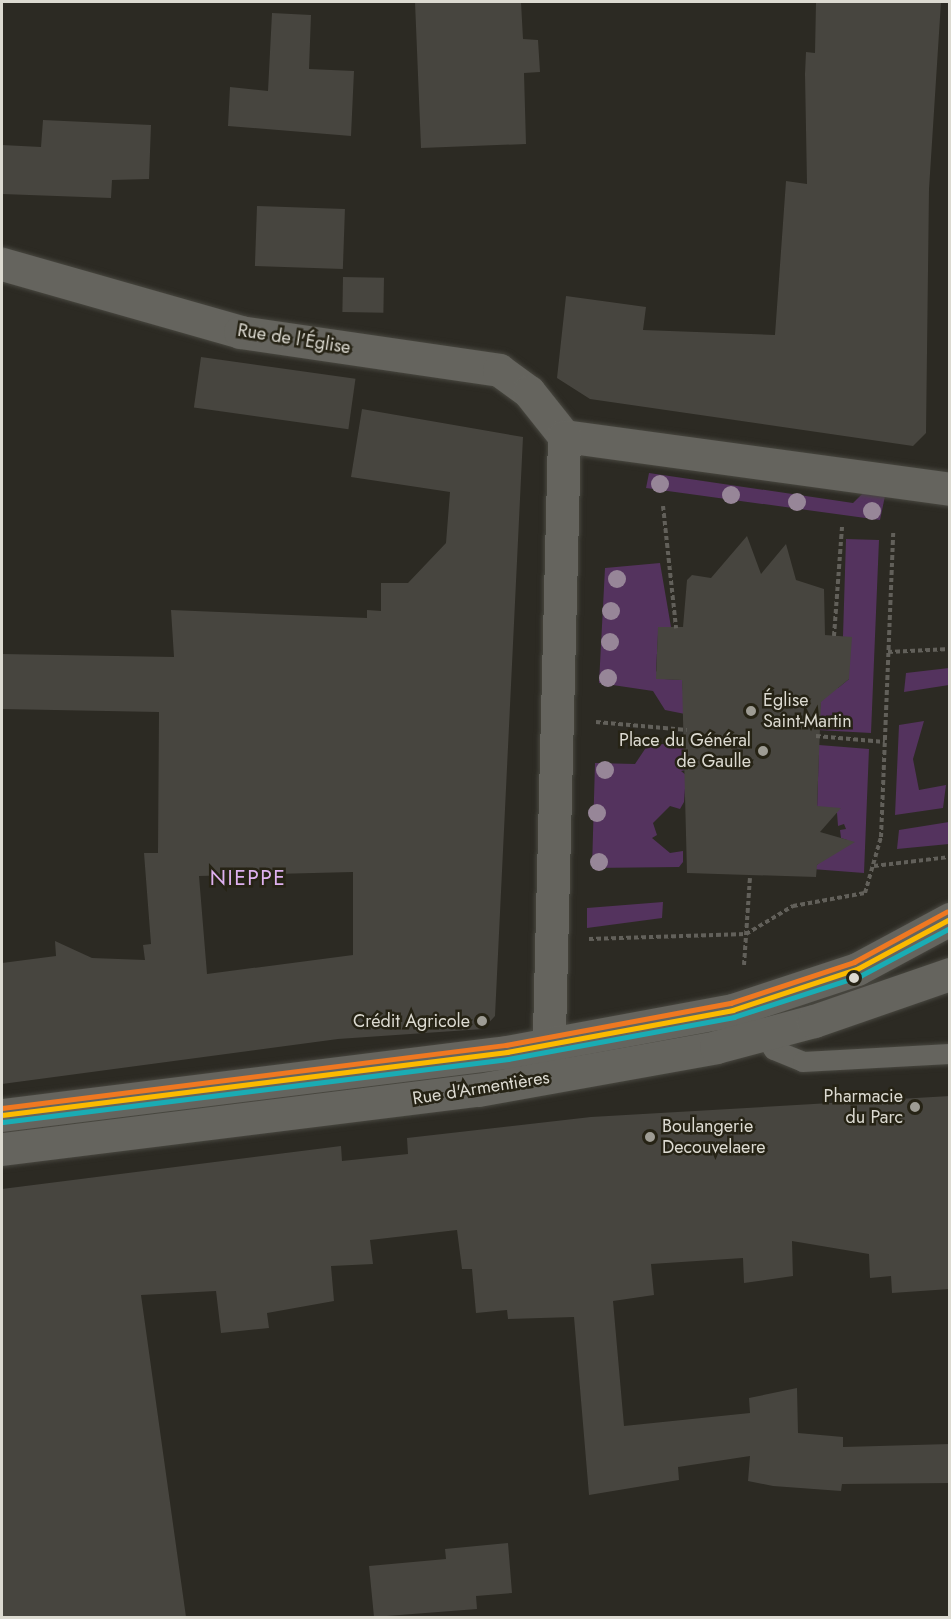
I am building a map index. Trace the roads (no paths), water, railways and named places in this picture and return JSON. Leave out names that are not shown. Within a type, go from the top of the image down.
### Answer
[{"type":"main road","name":"Rue de l'Église","points":[[2,264],[240,332],[499,370],[530,392],[564,436]]},
{"type":"main road","points":[[548,1078],[564,436],[950,489]]},
{"type":"main road","name":"Rue d'Armentières","points":[[2,1115],[548,1045],[758,1021],[950,919]]},
{"type":"main road","name":"Rue d'Armentières","points":[[2,1149],[548,1078],[758,1021],[950,974]]},
{"type":"lane","points":[[758,1021],[774,1050],[802,1062],[950,1054]]},
{"type":"place","name":"Église Saint-Martin","points":[[751,711]]},
{"type":"place","name":"Place du Général de Gaulle","points":[[763,751]]},
{"type":"place","name":"Crédit Agricole","points":[[482,1021]]},
{"type":"place","name":"Pharmacie du Parc","points":[[915,1107]]},
{"type":"place","name":"Boulangerie Decouvelaere","points":[[650,1137]]},
{"type":"district","name":"NIEPPE","points":[[248,878]]}]
